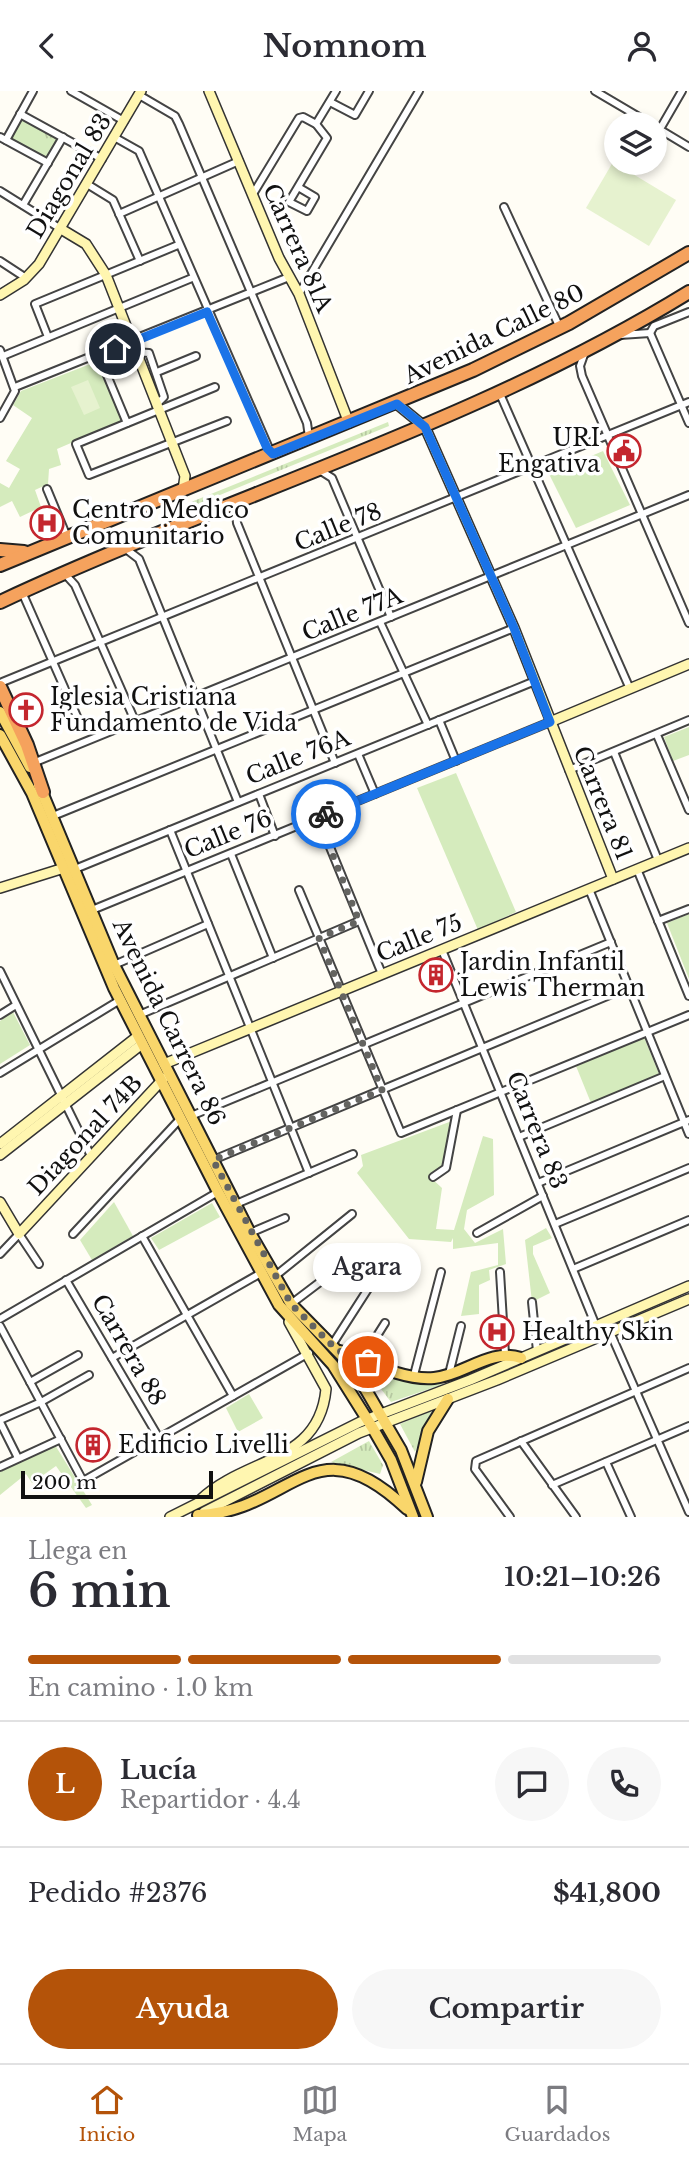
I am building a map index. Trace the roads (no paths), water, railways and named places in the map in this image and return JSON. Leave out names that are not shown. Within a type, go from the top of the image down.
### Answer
[{"type":"highway","name":"Avenida Calle 80","points":[[0,565],[397,404],[560,328],[689,253]]},
{"type":"highway","points":[[0,602],[321,471],[500,394],[618,335],[689,292]]},
{"type":"highway","points":[[0,551],[31,551]]},
{"type":"highway","points":[[0,610],[19,593]]},
{"type":"highway","points":[[0,685],[43,792]]},
{"type":"main road","points":[[0,712],[31,764]]},
{"type":"main road","name":"Avenida Carrera 86","points":[[0,735],[92,910],[138,1030],[164,1073]]},
{"type":"main road","name":"Avenida Carrera 86","points":[[43,792],[120,1000],[164,1073],[218,1192],[261,1273],[333,1365],[370,1423],[394,1467],[408,1515]]},
{"type":"main road","name":"Avenida Carrera 86","points":[[185,1118],[213,1160],[274,1277],[285,1305],[334,1348],[383,1417],[406,1460],[427,1517]]},
{"type":"main road","points":[[334,1348],[414,1375],[432,1378],[505,1354],[521,1358]]},
{"type":"main road","points":[[415,1488],[428,1431],[448,1399]]},
{"type":"main road","points":[[195,1513],[222,1513],[328,1468],[356,1472],[370,1479],[408,1515]]},
{"type":"street","points":[[33,91],[3,139],[48,163]]},
{"type":"street","points":[[71,91],[124,121]]},
{"type":"street","points":[[86,99],[91,91]]},
{"type":"street","name":"Carrera 81A","points":[[209,91],[289,277],[299,294],[349,423]]},
{"type":"street","points":[[316,124],[336,91]]},
{"type":"street","points":[[330,102],[355,115],[369,91]]},
{"type":"street","points":[[299,294],[419,91]]},
{"type":"street","points":[[595,91],[630,112]]},
{"type":"street","points":[[666,112],[681,91],[689,96]]},
{"type":"street","points":[[140,93],[175,116],[307,423],[309,440]]},
{"type":"street","name":"Diagonal 83","points":[[26,278],[61,229],[140,93]]},
{"type":"street","points":[[20,114],[102,159]]},
{"type":"street","points":[[253,194],[300,117],[316,124],[327,138],[289,202],[307,211],[315,197],[298,187]]},
{"type":"street","points":[[667,134],[689,147]]},
{"type":"street","points":[[23,205],[63,137]]},
{"type":"street","points":[[114,137],[139,151],[267,448],[273,454]]},
{"type":"street","points":[[119,214],[239,161]]},
{"type":"street","points":[[87,184],[113,199],[139,261]]},
{"type":"street","points":[[0,191],[86,244],[106,275],[185,476],[183,490]]},
{"type":"street","points":[[504,207],[560,328]]},
{"type":"street","points":[[48,337],[35,305],[178,245]]},
{"type":"street","points":[[0,261],[26,278],[0,295]]},
{"type":"street","points":[[0,418],[15,389],[99,356],[133,347],[289,277]]},
{"type":"street","points":[[15,389],[2,353],[192,278]]},
{"type":"street","points":[[650,333],[654,326],[689,312]]},
{"type":"street","points":[[618,335],[650,333]]},
{"type":"street","points":[[650,333],[689,423]]},
{"type":"street","points":[[133,347],[149,353],[157,372],[164,397],[158,408]]},
{"type":"street","points":[[585,352],[580,366],[582,376],[689,623]]},
{"type":"street","points":[[99,356],[127,423]]},
{"type":"street","points":[[157,372],[196,356]]},
{"type":"street","points":[[215,387],[158,408],[76,444],[89,475],[227,421]]},
{"type":"street","points":[[500,394],[630,689]]},
{"type":"street","name":"Calle 78","points":[[0,685],[689,402]]},
{"type":"street","name":"Carrera 81","points":[[397,404],[425,427],[514,628],[613,879]]},
{"type":"street","points":[[321,471],[332,478],[391,617]]},
{"type":"street","points":[[47,489],[67,537]]},
{"type":"street","name":"Calle 77A","points":[[31,764],[689,495]]},
{"type":"street","points":[[235,505],[237,523],[335,763]]},
{"type":"street","points":[[126,549],[139,559],[238,802]]},
{"type":"street","points":[[65,574],[75,585],[135,721]]},
{"type":"street","points":[[19,593],[79,722]]},
{"type":"street","points":[[380,622],[428,725]]},
{"type":"street","points":[[53,815],[514,628]]},
{"type":"street","name":"Calle 76","points":[[92,910],[231,855],[689,664]]},
{"type":"street","name":"Calle 76A","points":[[0,888],[70,868],[170,831],[535,681]]},
{"type":"street","points":[[439,720],[456,761]]},
{"type":"street","points":[[569,770],[689,720]]},
{"type":"street","points":[[657,735],[686,795],[689,810]]},
{"type":"street","points":[[614,752],[658,860]]},
{"type":"street","points":[[358,754],[375,794]]},
{"type":"street","points":[[259,794],[275,836]]},
{"type":"street","points":[[318,818],[382,974]]},
{"type":"street","points":[[170,831],[309,1173]]},
{"type":"street","name":"Calle 75","points":[[164,1073],[250,1028],[689,848]]},
{"type":"street","points":[[231,855],[273,958]]},
{"type":"street","points":[[637,869],[689,996]]},
{"type":"street","points":[[589,889],[647,1032],[687,1121],[689,1134]]},
{"type":"street","points":[[299,890],[401,1133],[689,1015]]},
{"type":"street","points":[[658,921],[689,909]]},
{"type":"street","points":[[0,1155],[64,1100],[138,1030],[229,977],[359,921]]},
{"type":"street","points":[[114,964],[208,924]]},
{"type":"street","points":[[73,1234],[185,1118],[611,942]]},
{"type":"street","name":"Carrera 83","points":[[442,950],[596,1326]]},
{"type":"street","points":[[0,971],[91,1156]]},
{"type":"street","points":[[213,1160],[629,987]]},
{"type":"street","points":[[0,1073],[120,1000]]},
{"type":"street","points":[[0,1015],[16,1005]]},
{"type":"street","name":"Diagonal 74B","points":[[0,1254],[164,1073]]},
{"type":"street","points":[[519,1137],[666,1076]]},
{"type":"street","points":[[0,1145],[64,1100]]},
{"type":"street","points":[[433,1177],[446,1168],[457,1110]]},
{"type":"street","points":[[538,1183],[687,1121]]},
{"type":"street","points":[[236,1204],[353,1154]]},
{"type":"street","points":[[555,1224],[689,1168]]},
{"type":"street","points":[[0,1319],[218,1192]]},
{"type":"street","points":[[477,1233],[543,1196]]},
{"type":"street","points":[[0,1202],[39,1264]]},
{"type":"street","points":[[274,1277],[352,1214]]},
{"type":"street","points":[[250,1233],[285,1217]]},
{"type":"street","points":[[573,1269],[689,1220]]},
{"type":"street","points":[[142,1236],[233,1396]]},
{"type":"street","points":[[334,1348],[393,1250]]},
{"type":"street","points":[[414,1375],[441,1272]]},
{"type":"street","points":[[500,1272],[505,1354]]},
{"type":"street","points":[[112,1358],[261,1273]]},
{"type":"street","points":[[195,1513],[222,1482],[296,1446],[317,1426],[326,1389],[285,1305],[324,1279]]},
{"type":"street","name":"Carrera 88","points":[[66,1280],[159,1439]]},
{"type":"street","points":[[170,1517],[195,1513],[383,1417],[689,1286]]},
{"type":"street","points":[[383,1417],[448,1399],[689,1299]]},
{"type":"street","points":[[532,1302],[537,1351]]},
{"type":"street","points":[[365,1357],[385,1323]]},
{"type":"street","points":[[0,1326],[83,1481],[309,1353]]},
{"type":"street","points":[[449,1374],[461,1326]]},
{"type":"street","points":[[610,1332],[689,1512]]},
{"type":"street","points":[[30,1382],[79,1355]]},
{"type":"street","points":[[510,1517],[475,1469],[475,1461],[689,1368]]},
{"type":"street","points":[[18,1458],[0,1421],[89,1375]]},
{"type":"street","points":[[552,1485],[689,1426]]},
{"type":"street","points":[[0,1467],[61,1439]]},
{"type":"street","points":[[521,1441],[576,1517]]},
{"type":"street","points":[[606,1462],[631,1517]]},
{"type":"place","name":"URI Engativa","points":[[624,451]]},
{"type":"place","name":"Centro Medico Comunitario","points":[[47,523]]},
{"type":"place","name":"Iglesia Cristiana Fundamento de Vida","points":[[26,710]]},
{"type":"place","name":"Jardin Infantil Lewis Therman","points":[[436,975]]},
{"type":"place","name":"Healthy Skin","points":[[497,1332]]},
{"type":"place","name":"Agara","points":[[368,1362]]},
{"type":"place","name":"Edificio Livelli","points":[[93,1445]]}]
